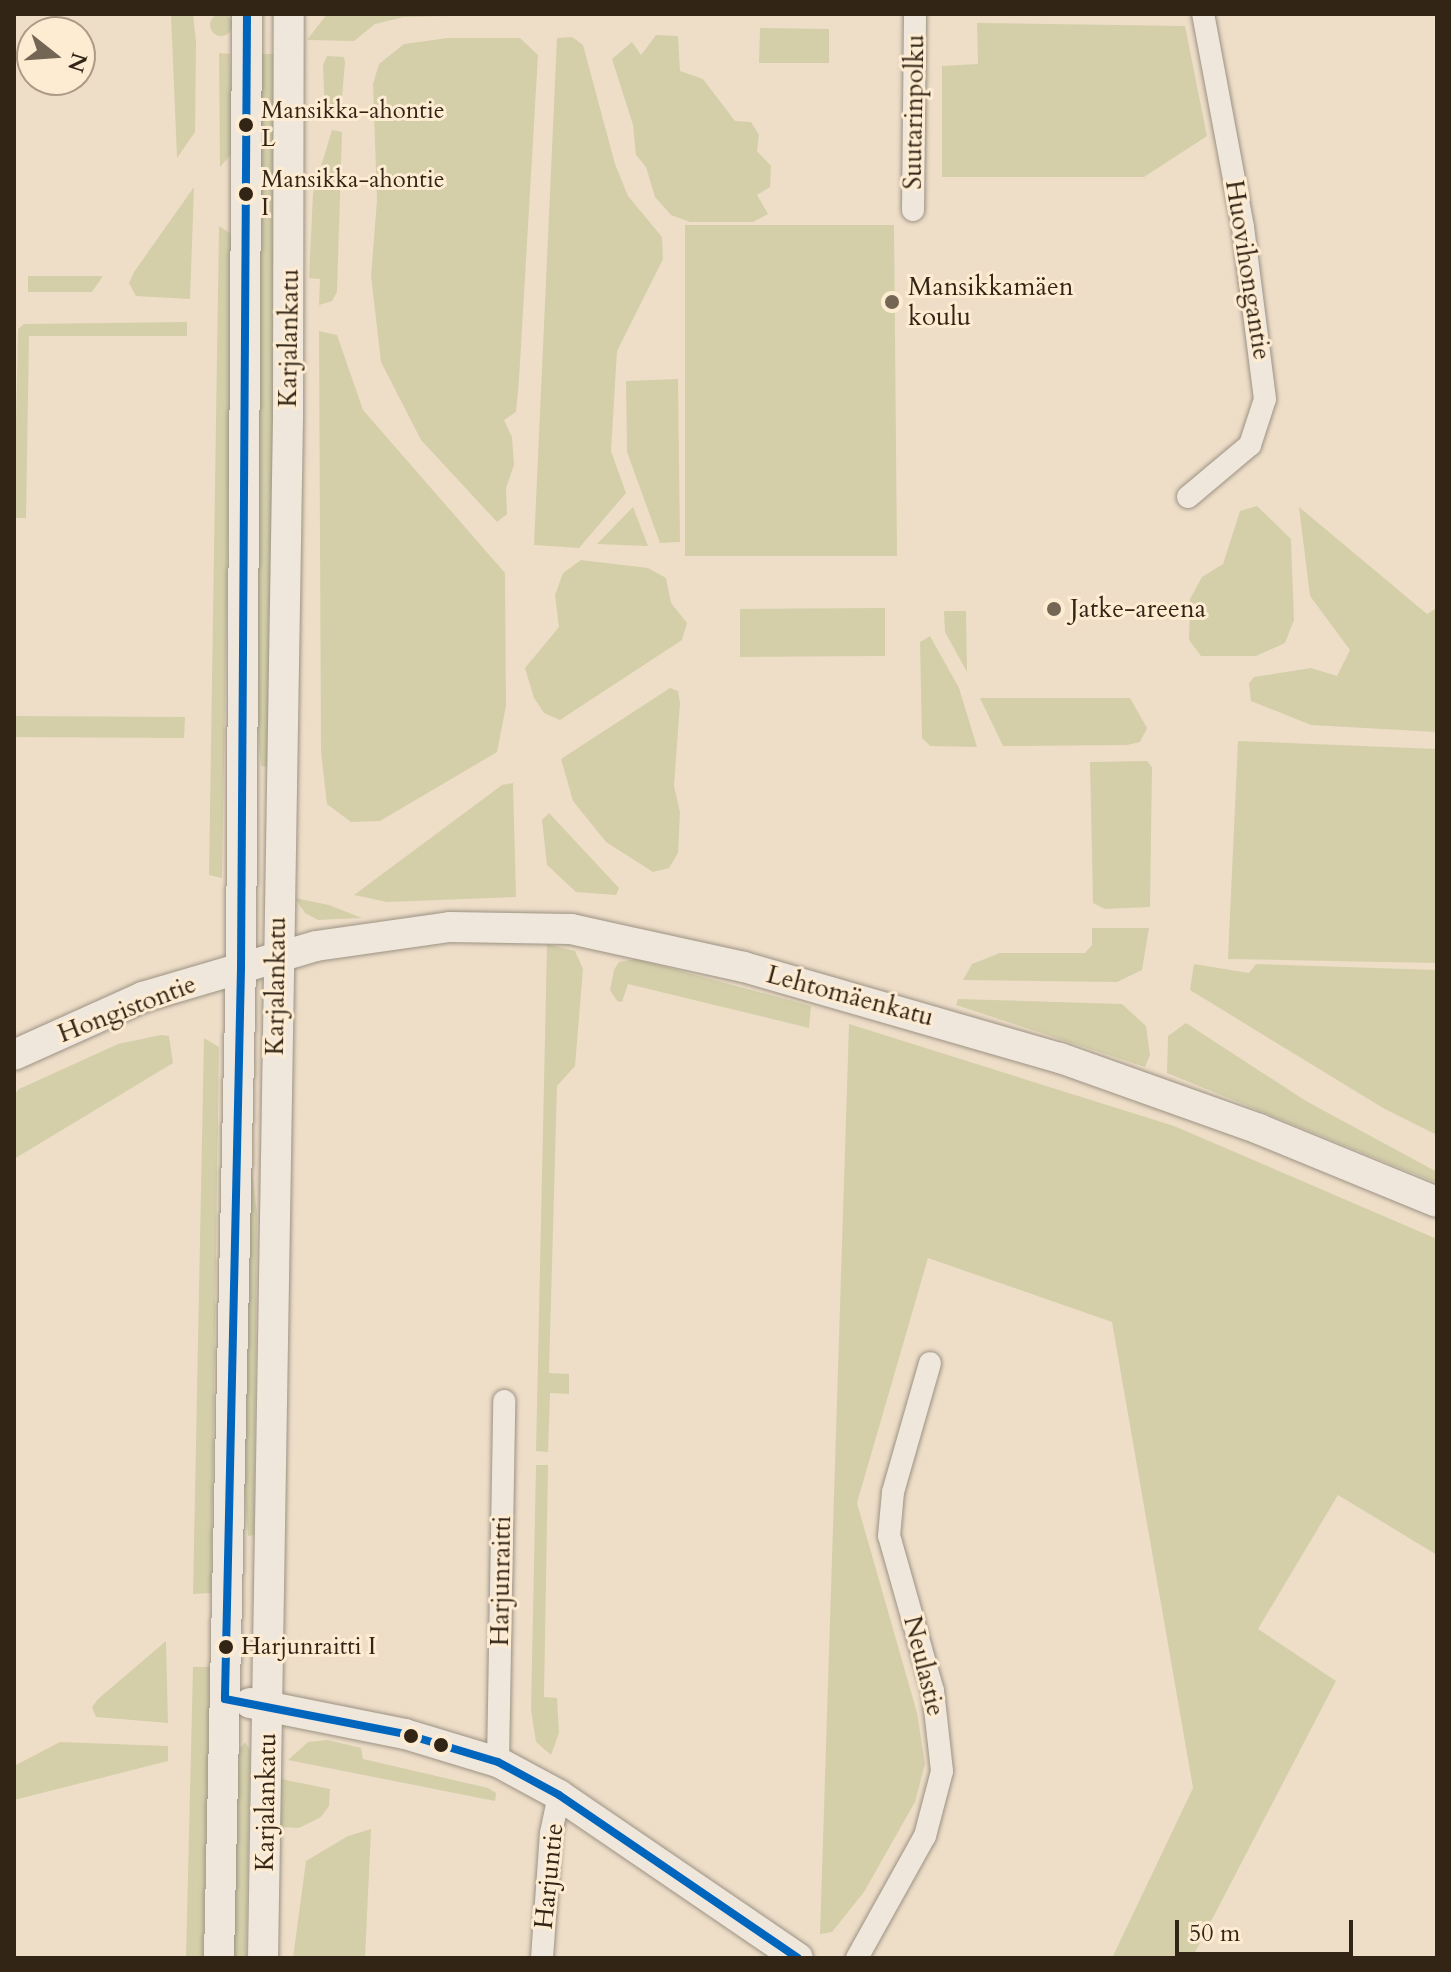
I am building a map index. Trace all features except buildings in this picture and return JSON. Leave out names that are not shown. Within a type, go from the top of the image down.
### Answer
[{"type":"main road","name":"Karjalankatu","points":[[219,1958],[241,969],[247,14]]},
{"type":"main road","name":"Karjalankatu","points":[[263,1958],[292,126],[289,14]]},
{"type":"main road","name":"Lehtomäenkatu","points":[[241,969],[316,946],[450,927],[599,932],[862,999],[1060,1058],[1273,1134],[1437,1202]]},
{"type":"main road","name":"Hongistontie","points":[[14,1055],[106,1010],[241,969]]},
{"type":"main road","points":[[225,1699],[405,1734],[498,1762],[559,1795],[798,1958]]},
{"type":"street","name":"Suutarinpolku","points":[[913,210],[915,14]]},
{"type":"street","name":"Huovihongantie","points":[[1188,497],[1250,445],[1265,399],[1243,227],[1203,14]]},
{"type":"street","name":"Neulastie","points":[[857,1958],[925,1836],[942,1771],[933,1691],[889,1536],[893,1492],[930,1363]]},
{"type":"street","name":"Harjunraitti","points":[[498,1762],[504,1401]]},
{"type":"street","name":"Harjuntie","points":[[542,1958],[551,1833],[559,1795]]},
{"type":"shaded area","points":[[171,14],[193,14],[196,42],[195,132],[177,158]]},
{"type":"shaded area","points":[[221,14],[229,17],[232,25],[229,33],[221,36],[213,33],[210,25],[213,17]]},
{"type":"shaded area","points":[[327,14],[541,14],[404,17],[375,24],[354,41],[307,40]]},
{"type":"shaded area","points":[[977,23],[1185,26],[1207,136],[1144,177],[942,177],[942,66],[978,64]]},
{"type":"shaded area","points":[[760,28],[829,29],[829,63],[759,63]]},
{"type":"shaded area","points":[[656,35],[678,36],[680,71],[703,79],[735,121],[751,122],[759,135],[757,151],[771,166],[770,187],[757,195],[768,214],[753,222],[690,222],[671,215],[655,197],[646,167],[636,155],[633,125],[612,59],[632,42],[641,55]]},
{"type":"shaded area","points":[[572,37],[583,45],[615,164],[628,196],[662,237],[663,259],[617,351],[611,451],[626,493],[579,548],[534,545],[557,38]]},
{"type":"shaded area","points":[[448,38],[520,38],[538,55],[519,380],[516,412],[504,420],[512,437],[514,465],[506,488],[507,514],[497,522],[421,440],[381,362],[371,276],[377,200],[373,84],[379,64],[404,44]]},
{"type":"shaded area","points":[[219,53],[230,54],[233,152],[220,167]]},
{"type":"shaded area","points":[[260,54],[276,54],[277,320],[268,767],[261,766],[254,688]]},
{"type":"shaded area","points":[[327,56],[344,57],[345,62],[340,121],[325,115],[323,65]]},
{"type":"shaded area","points":[[332,130],[342,132],[337,292],[332,301],[319,305],[320,279],[309,278],[313,193]]},
{"type":"shaded area","points":[[194,187],[190,299],[136,296],[129,283],[134,272]]},
{"type":"shaded area","points":[[685,225],[894,225],[897,556],[685,556]]},
{"type":"shaded area","points":[[219,226],[233,235],[222,878],[209,875]]},
{"type":"shaded area","points":[[28,276],[103,276],[92,292],[28,292]]},
{"type":"shaded area","points":[[187,322],[187,336],[29,336],[26,518],[14,518],[18,329],[24,324]]},
{"type":"shaded area","points":[[319,331],[337,335],[363,410],[505,573],[506,706],[497,752],[380,821],[351,822],[327,804],[321,752]]},
{"type":"shaded area","points":[[678,379],[680,542],[660,543],[627,452],[626,381]]},
{"type":"shaded area","points":[[1257,506],[1291,539],[1294,620],[1285,643],[1256,656],[1201,656],[1189,640],[1190,599],[1202,577],[1223,564],[1240,511]]},
{"type":"shaded area","points":[[633,507],[648,546],[597,544]]},
{"type":"shaded area","points":[[1299,507],[1427,614],[1437,608],[1437,732],[1311,725],[1251,701],[1249,683],[1254,677],[1311,668],[1337,676],[1350,650],[1310,596]]},
{"type":"shaded area","points":[[581,560],[648,568],[666,578],[671,603],[687,623],[682,640],[560,720],[544,713],[534,698],[525,668],[559,627],[555,595],[563,573]]},
{"type":"shaded area","points":[[885,608],[885,656],[740,657],[740,609]]},
{"type":"shaded area","points":[[944,611],[966,611],[967,672],[945,632]]},
{"type":"shaded area","points":[[930,636],[959,688],[977,747],[930,746],[922,738],[920,642]]},
{"type":"shaded area","points":[[670,688],[678,691],[680,703],[674,786],[680,812],[678,853],[669,868],[653,872],[606,842],[573,801],[561,759]]},
{"type":"shaded area","points":[[980,698],[1130,698],[1147,728],[1140,742],[1127,745],[1003,746]]},
{"type":"shaded area","points":[[14,716],[185,717],[184,738],[14,737]]},
{"type":"shaded area","points":[[1238,741],[1437,749],[1437,963],[1228,959]]},
{"type":"shaded area","points":[[1147,761],[1152,767],[1150,907],[1105,909],[1093,903],[1090,762]]},
{"type":"shaded area","points":[[513,783],[516,897],[387,902],[354,895],[502,785]]},
{"type":"shaded area","points":[[549,813],[619,888],[616,895],[576,892],[547,865],[542,820]]},
{"type":"shaded area","points":[[295,898],[329,905],[362,918],[318,920],[305,913]]},
{"type":"shaded area","points":[[1092,928],[1149,928],[1142,970],[1117,982],[963,980],[972,964],[1000,953],[1085,953],[1092,945]]},
{"type":"shaded area","points":[[547,944],[575,951],[583,969],[575,1066],[557,1086],[549,1373],[569,1374],[569,1394],[550,1393],[548,1452],[536,1451]]},
{"type":"shaded area","points":[[636,959],[811,1006],[809,1028],[628,984],[622,1002],[617,1001],[610,990],[614,970],[619,962]]},
{"type":"shaded area","points":[[1194,964],[1249,973],[1256,964],[1437,970],[1437,1135],[1383,1108],[1190,990]]},
{"type":"shaded area","points":[[958,999],[1122,1004],[1146,1026],[1150,1055],[1145,1067],[956,1005]]},
{"type":"shaded area","points":[[1186,1023],[1306,1101],[1437,1172],[1437,1183],[1167,1073],[1168,1036]]},
{"type":"shaded area","points":[[849,1024],[1174,1126],[1437,1239],[1437,1555],[1338,1495],[1258,1629],[1336,1681],[1192,1958],[1112,1958],[1193,1788],[1112,1322],[928,1258],[857,1503],[917,1713],[925,1764],[915,1802],[864,1892],[832,1932],[820,1934]]},
{"type":"shaded area","points":[[169,1036],[173,1063],[14,1159],[14,1095],[19,1089],[118,1044]]},
{"type":"shaded area","points":[[204,1038],[219,1047],[211,1593],[193,1594]]},
{"type":"shaded area","points":[[251,1161],[257,1214],[254,1535],[248,1536],[241,1437]]},
{"type":"shaded area","points":[[536,1465],[548,1465],[544,1697],[557,1698],[559,1733],[551,1755],[536,1742],[531,1710]]},
{"type":"shaded area","points":[[166,1641],[168,1723],[96,1717],[92,1707],[98,1699]]},
{"type":"shaded area","points":[[193,1667],[210,1667],[203,1958],[186,1958]]},
{"type":"shaded area","points":[[327,1740],[361,1748],[363,1759],[488,1788],[496,1793],[495,1801],[288,1760],[308,1742]]},
{"type":"shaded area","points":[[60,1742],[168,1746],[168,1761],[14,1800],[14,1766]]},
{"type":"shaded area","points":[[245,1742],[250,1750],[246,1958],[231,1958],[239,1750]]},
{"type":"shaded area","points":[[281,1779],[330,1789],[329,1806],[321,1817],[299,1828],[280,1827]]},
{"type":"shaded area","points":[[371,1829],[365,1958],[293,1958],[306,1861],[348,1836]]},
{"type":"transit line","points":[[247,14],[241,969],[225,1699],[405,1734],[498,1762],[559,1795],[798,1958]]},
{"type":"place","name":"Mansikka-ahontie L","points":[[246,125]]},
{"type":"place","name":"Mansikka-ahontie I","points":[[246,194]]},
{"type":"place","name":"Mansikkamäen koulu","points":[[892,302]]},
{"type":"place","name":"Jatke-areena","points":[[1054,609]]},
{"type":"place","name":"Harjunraitti I","points":[[226,1647]]}]
